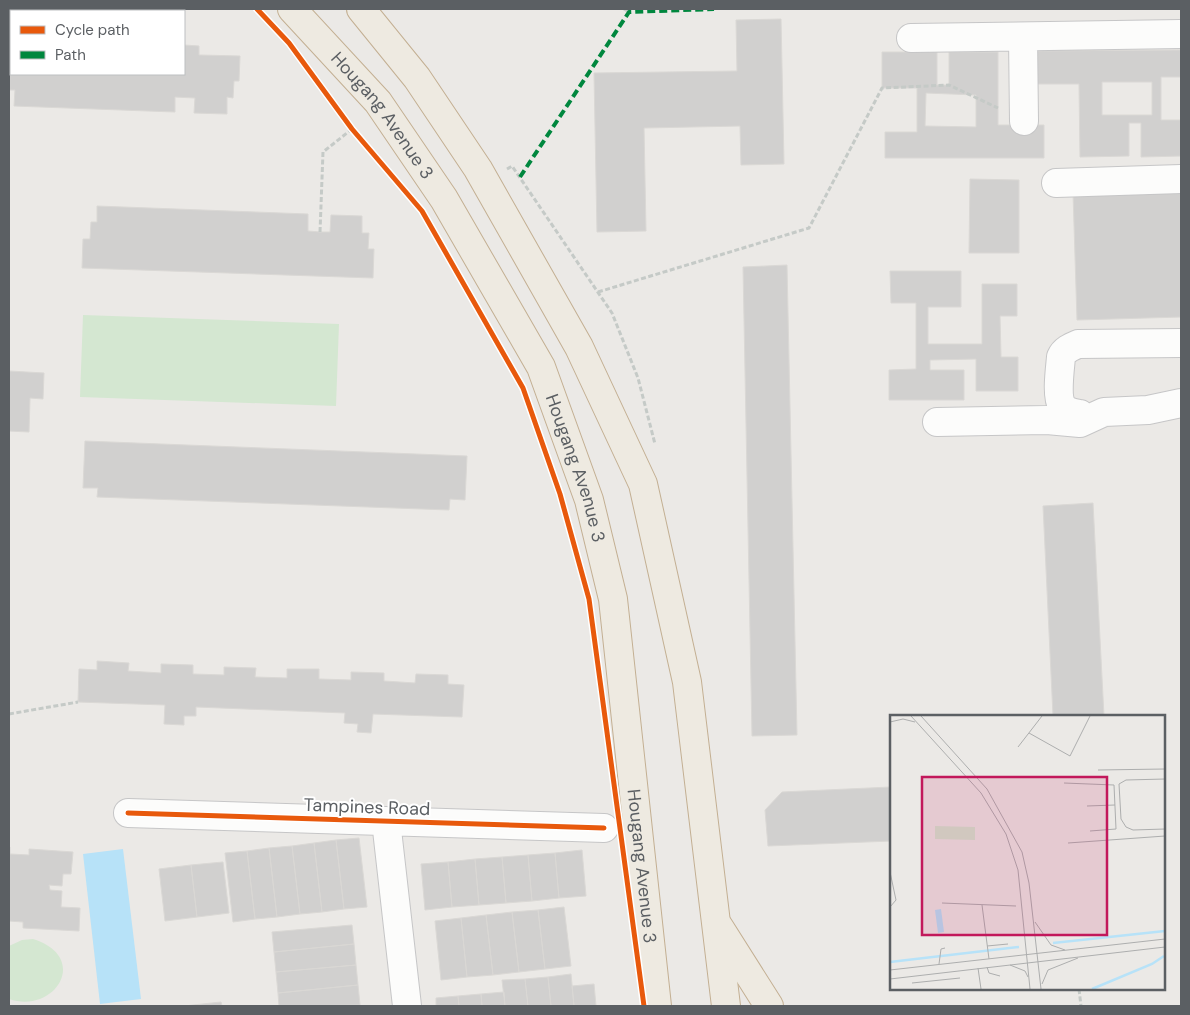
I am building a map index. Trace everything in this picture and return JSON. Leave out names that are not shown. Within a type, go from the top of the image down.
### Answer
[{"type":"highway","name":"Hougang Avenue 3","points":[[292,9],[378,102],[444,199],[536,358],[544,376],[589,500],[614,600],[657,1006]]},
{"type":"highway","points":[[361,9],[417,78],[486,183],[579,347],[643,484],[687,682],[726,1006]]},
{"type":"highway","points":[[716,921],[769,1006]]},
{"type":"street","points":[[911,38],[1181,34]]},
{"type":"street","points":[[1022,37],[1024,121]]},
{"type":"street","points":[[1056,183],[1181,179]]},
{"type":"street","points":[[1080,419],[1078,344],[1181,343]]},
{"type":"street","points":[[938,422],[1080,419],[1109,412],[1148,410],[1181,403]]},
{"type":"street","points":[[1109,412],[1110,423],[1181,418]]},
{"type":"street","name":"Tampines Road","points":[[128,813],[604,828]]},
{"type":"street","name":"Tampines Road","points":[[386,821],[407,1006]]},
{"type":"path","points":[[624,9],[629,12]]},
{"type":"path","points":[[598,292],[809,228],[882,88],[949,85],[1024,121]]},
{"type":"path","points":[[346,122],[358,137]]},
{"type":"path","points":[[320,232],[323,152],[352,129]]},
{"type":"path","points":[[486,183],[512,166],[612,313]]},
{"type":"path","points":[[9,714],[78,702]]},
{"type":"path","points":[[1079,990],[1081,1006]]},
{"type":"green space","points":[[83,315],[339,324],[336,406],[80,397]]},
{"type":"green space","points":[[33,939],[51,947],[60,958],[63,970],[60,982],[52,992],[40,999],[26,1002],[9,999],[9,946],[22,940]]},
{"type":"water","points":[[123,849],[141,999],[100,1004],[83,854]]},
{"type":"building","points":[[781,19],[784,164],[741,165],[740,126],[644,128],[646,231],[597,232],[594,73],[737,71],[736,20]]},
{"type":"building","points":[[9,39],[10,75],[185,75],[185,45],[199,46],[199,55],[240,56],[239,81],[234,81],[233,98],[227,97],[227,114],[194,113],[195,98],[175,97],[175,112],[14,106],[15,90],[9,90]]},
{"type":"building","points":[[1181,50],[1181,77],[1161,77],[1161,120],[1181,120],[1181,156],[1141,157],[1141,123],[1129,123],[1129,156],[1080,157],[1079,84],[1034,84],[1034,51]],"holes":[[[1102,82],[1152,82],[1152,115],[1102,115]]]},
{"type":"building","points":[[882,52],[937,52],[937,85],[949,85],[949,52],[998,52],[998,125],[1044,125],[1044,158],[885,158],[885,132],[917,132],[917,88],[882,88]],"holes":[[[926,93],[976,95],[976,127],[925,126]]]},
{"type":"building","points":[[970,179],[1019,180],[1019,253],[969,253]]},
{"type":"building","points":[[1181,190],[1181,317],[1077,320],[1073,193]]},
{"type":"building","points":[[97,206],[308,214],[308,231],[320,232],[330,232],[331,215],[362,216],[362,233],[369,233],[368,249],[374,249],[373,278],[82,268],[83,239],[90,239],[91,222],[97,222]]},
{"type":"building","points":[[787,265],[797,735],[752,736],[743,267]]},
{"type":"building","points":[[890,271],[961,271],[961,307],[928,307],[928,344],[982,344],[982,284],[1017,284],[1017,316],[1000,316],[1001,357],[1018,357],[1018,391],[976,391],[976,359],[930,360],[930,370],[964,370],[964,400],[889,400],[889,370],[916,369],[916,303],[891,303]]},
{"type":"building","points":[[9,371],[44,373],[43,399],[30,398],[29,432],[9,431]]},
{"type":"building","points":[[85,441],[467,456],[465,500],[450,499],[449,510],[97,497],[98,488],[83,488]]},
{"type":"building","points":[[1093,503],[1104,715],[1053,715],[1043,506]]},
{"type":"building","points":[[97,661],[129,663],[128,671],[161,673],[161,664],[193,665],[193,674],[224,675],[224,667],[256,668],[255,677],[287,678],[287,669],[319,669],[319,679],[351,680],[351,672],[384,673],[384,681],[415,683],[416,674],[448,675],[448,684],[464,685],[462,717],[373,714],[371,733],[357,732],[358,724],[344,723],[345,713],[196,707],[196,716],[184,716],[184,725],[164,724],[165,705],[78,702],[79,669],[97,670]]},
{"type":"building","points":[[890,787],[890,841],[768,846],[765,810],[782,792]]},
{"type":"building","points":[[359,838],[367,907],[344,909],[336,840]]},
{"type":"building","points":[[336,840],[344,909],[322,912],[314,843]]},
{"type":"building","points":[[314,843],[322,912],[300,914],[292,846]]},
{"type":"building","points":[[292,846],[300,914],[277,917],[269,848]]},
{"type":"building","points":[[9,847],[10,854],[29,855],[29,849],[73,852],[71,874],[63,874],[62,886],[49,885],[50,890],[62,891],[61,907],[80,908],[79,931],[23,928],[23,922],[9,921]]},
{"type":"building","points":[[269,848],[277,917],[255,919],[247,851]]},
{"type":"building","points":[[582,850],[586,896],[559,898],[555,853]]},
{"type":"building","points":[[247,851],[255,919],[233,922],[225,853]]},
{"type":"building","points":[[555,853],[559,898],[532,901],[528,855]]},
{"type":"building","points":[[528,855],[532,901],[506,903],[502,857]]},
{"type":"building","points":[[502,857],[506,903],[479,905],[475,859]]},
{"type":"building","points":[[475,859],[479,905],[452,907],[448,862]]},
{"type":"building","points":[[223,862],[229,913],[197,917],[191,865]]},
{"type":"building","points":[[448,862],[452,907],[425,910],[421,864]]},
{"type":"building","points":[[191,865],[197,917],[165,921],[159,869]]},
{"type":"building","points":[[564,907],[571,966],[545,969],[538,910]]},
{"type":"building","points":[[538,910],[545,969],[519,972],[512,912]]},
{"type":"building","points":[[512,912],[519,972],[493,975],[486,915]]},
{"type":"building","points":[[486,915],[493,975],[467,977],[461,918]]},
{"type":"building","points":[[461,918],[467,977],[441,980],[435,921]]},
{"type":"building","points":[[352,925],[354,944],[274,952],[272,932]]},
{"type":"building","points":[[354,944],[356,965],[276,972],[274,952]]},
{"type":"building","points":[[356,965],[358,985],[278,993],[276,972]]},
{"type":"building","points":[[571,974],[574,1006],[551,1006],[548,977]]},
{"type":"building","points":[[548,977],[551,1006],[528,1006],[525,979]]},
{"type":"building","points":[[525,979],[528,1006],[505,1006],[502,980]]},
{"type":"building","points":[[594,984],[596,1006],[574,1006],[572,986]]},
{"type":"building","points":[[358,985],[360,1005],[279,1006],[278,993]]},
{"type":"building","points":[[504,992],[505,1006],[482,1006],[481,994]]},
{"type":"building","points":[[481,994],[482,1006],[459,1006],[458,996]]},
{"type":"building","points":[[458,996],[459,1006],[436,1006],[436,998]]},
{"type":"building","points":[[221,1002],[222,1006],[184,1006]]},
{"type":"marked path","points":[[520,177],[629,12],[714,9]]},
{"type":"cycle path","points":[[257,9],[289,43],[352,129],[422,211],[523,388],[560,494],[589,599],[644,1006]]},
{"type":"cycle path","points":[[128,813],[604,828]]}]
